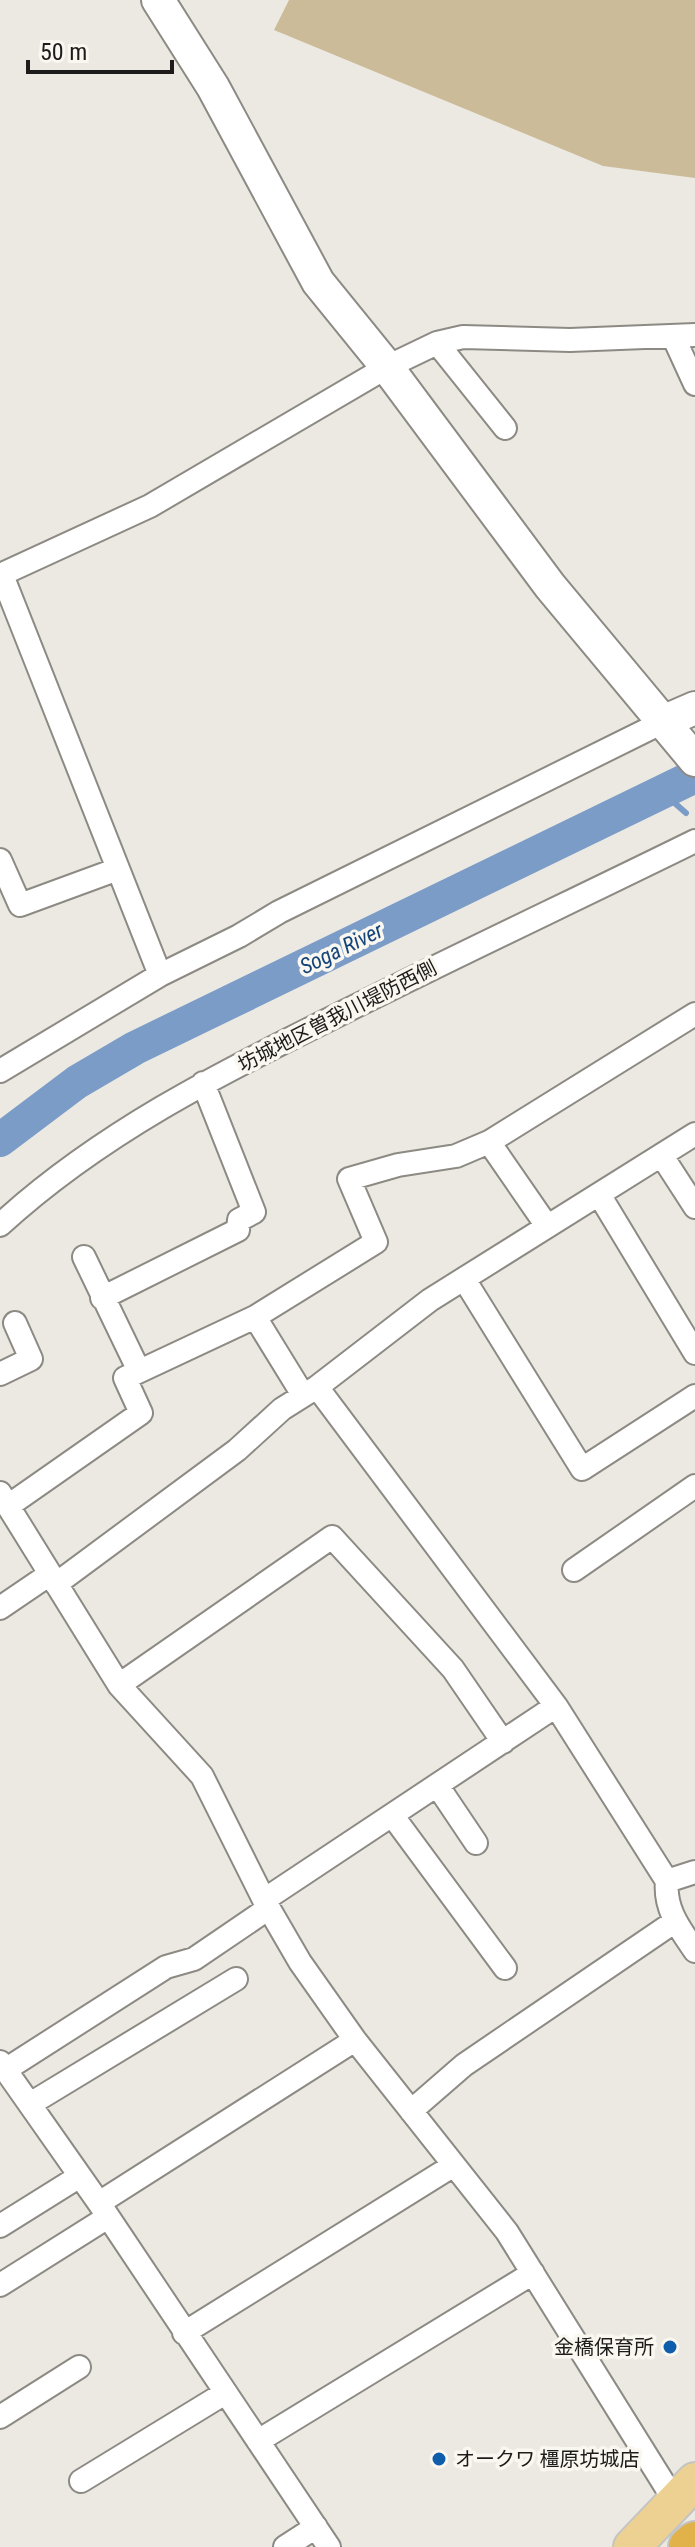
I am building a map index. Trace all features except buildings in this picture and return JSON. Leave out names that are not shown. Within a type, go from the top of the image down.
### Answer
[{"type":"main road","points":[[632,2547],[685,2492]]},
{"type":"street","points":[[158,0],[213,87],[318,282],[387,367],[550,586],[695,760]]},
{"type":"street","points":[[160,975],[1,575],[150,506],[387,367],[437,343],[463,337],[570,340],[684,336],[695,384]]},
{"type":"street","points":[[437,343],[505,428]]},
{"type":"street","points":[[0,1071],[160,975],[239,936],[279,912],[669,727],[695,708]]},
{"type":"street","name":"坊城地区曽我川堤防西側","points":[[0,1225],[72,1164],[203,1083],[482,943],[694,844]]},
{"type":"street","points":[[0,860],[20,905],[118,869]]},
{"type":"street","points":[[685,2492],[507,2232],[355,2040],[300,1962],[266,1904],[202,1776],[119,1685],[4,1499],[141,1413],[125,1378],[255,1317],[376,1242],[349,1179],[398,1165],[456,1156],[489,1142],[695,1014]]},
{"type":"street","points":[[102,1298],[238,1230],[239,1220],[254,1212],[203,1083]]},
{"type":"street","points":[[0,1608],[53,1579],[237,1450],[282,1409],[430,1300],[695,1134]]},
{"type":"street","points":[[489,1142],[547,1226]]},
{"type":"street","points":[[662,1156],[695,1207]]},
{"type":"street","points":[[600,1196],[695,1353]]},
{"type":"street","points":[[84,1257],[139,1371]]},
{"type":"street","points":[[464,1279],[582,1469],[695,1396]]},
{"type":"street","points":[[255,1317],[556,1706],[667,1881],[666,1894],[674,1922],[695,1951]]},
{"type":"street","points":[[0,1374],[31,1359],[15,1323]]},
{"type":"street","points":[[574,1570],[695,1486]]},
{"type":"street","points":[[119,1685],[332,1537],[453,1669],[503,1742]]},
{"type":"street","points":[[329,2547],[104,2210],[3,2066],[166,1967],[194,1959],[392,1815],[556,1706]]},
{"type":"street","points":[[437,1785],[476,1843]]},
{"type":"street","points":[[392,1815],[505,1968]]},
{"type":"street","points":[[667,1881],[695,1872]]},
{"type":"street","points":[[411,2111],[464,2065],[674,1922]]},
{"type":"street","points":[[30,2104],[236,1979]]},
{"type":"street","points":[[0,2285],[104,2210],[355,2040]]},
{"type":"street","points":[[184,2333],[454,2165]]},
{"type":"street","points":[[0,2226],[80,2176]]},
{"type":"street","points":[[258,2441],[533,2273]]},
{"type":"street","points":[[0,2417],[79,2367]]},
{"type":"street","points":[[81,2481],[225,2393]]},
{"type":"street","points":[[285,2547],[316,2527]]},
{"type":"shaded area","points":[[289,0],[695,0],[695,178],[603,166],[274,30]]},
{"type":"waterway","name":"Soga River","points":[[0,1140],[77,1082],[135,1048],[695,776]]},
{"type":"waterway","points":[[662,792],[686,813]]},
{"type":"place","name":"金橋保育所","points":[[670,2347]]},
{"type":"place","name":"オークワ 橿原坊城店","points":[[439,2459]]}]
